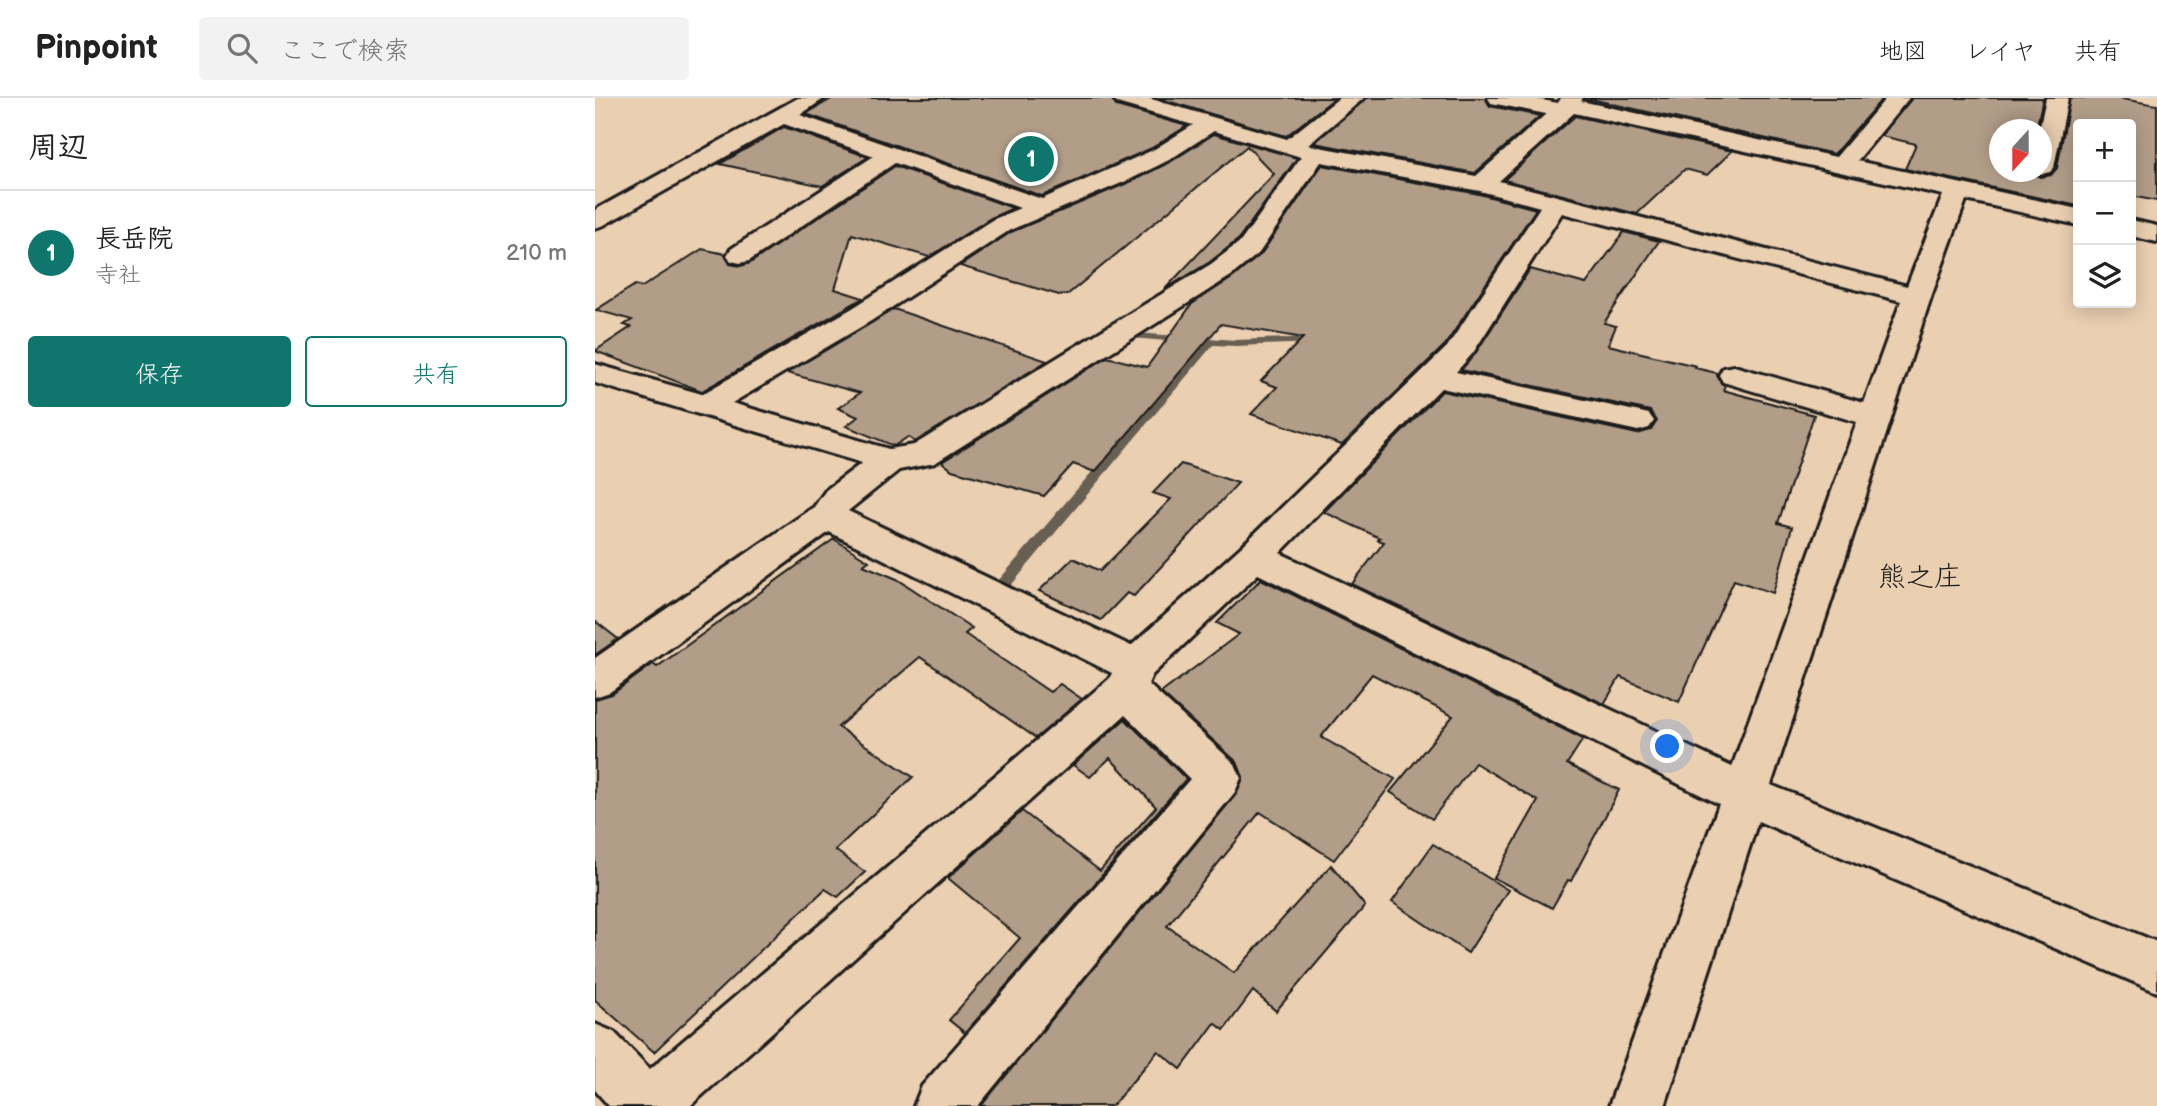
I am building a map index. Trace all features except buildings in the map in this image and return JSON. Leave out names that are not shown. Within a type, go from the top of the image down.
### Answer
[{"type":"street","points":[[595,220],[814,98]]},
{"type":"street","points":[[1125,98],[1209,125],[1303,150],[1481,184],[1917,297]]},
{"type":"street","points":[[600,379],[708,404],[889,460],[923,455],[1221,270],[1250,247],[1303,150],[1353,98]]},
{"type":"street","points":[[1499,98],[1568,105],[2073,216]]},
{"type":"street","points":[[1841,164],[1898,98]]},
{"type":"street","points":[[2052,120],[2057,98]]},
{"type":"street","points":[[1481,184],[1568,105]]},
{"type":"street","points":[[783,116],[1044,208]]},
{"type":"street","points":[[708,404],[862,315],[1001,225],[1161,155],[1209,125]]},
{"type":"street","points":[[740,254],[892,155]]},
{"type":"street","points":[[2032,207],[2038,182]]},
{"type":"street","points":[[1636,1106],[1917,297],[1957,190]]},
{"type":"street","points":[[595,1051],[648,1106],[1130,677],[1434,377],[1458,353],[1554,205]]},
{"type":"street","points":[[2136,229],[2157,234]]},
{"type":"street","points":[[1734,374],[1876,417]]},
{"type":"street","points":[[1434,377],[1638,421]]},
{"type":"street","points":[[595,680],[827,516],[838,498],[889,460]]},
{"type":"street","points":[[827,516],[1130,677],[1219,778],[942,1106]]},
{"type":"street","points":[[1254,556],[1746,795],[2157,967]]},
{"type":"waterway","points":[[1911,188],[1940,194]]},
{"type":"waterway","points":[[1972,201],[2029,214]]},
{"type":"waterway","points":[[2136,237],[2157,242]]},
{"type":"waterway","points":[[1136,336],[1210,341]]},
{"type":"waterway","points":[[1210,341],[1236,343],[1317,340]]},
{"type":"waterway","points":[[1003,585],[1210,341]]},
{"type":"place","name":"長岳院","points":[[1031,159]]},
{"type":"district","name":"熊之庄","points":[[1920,576]]}]
